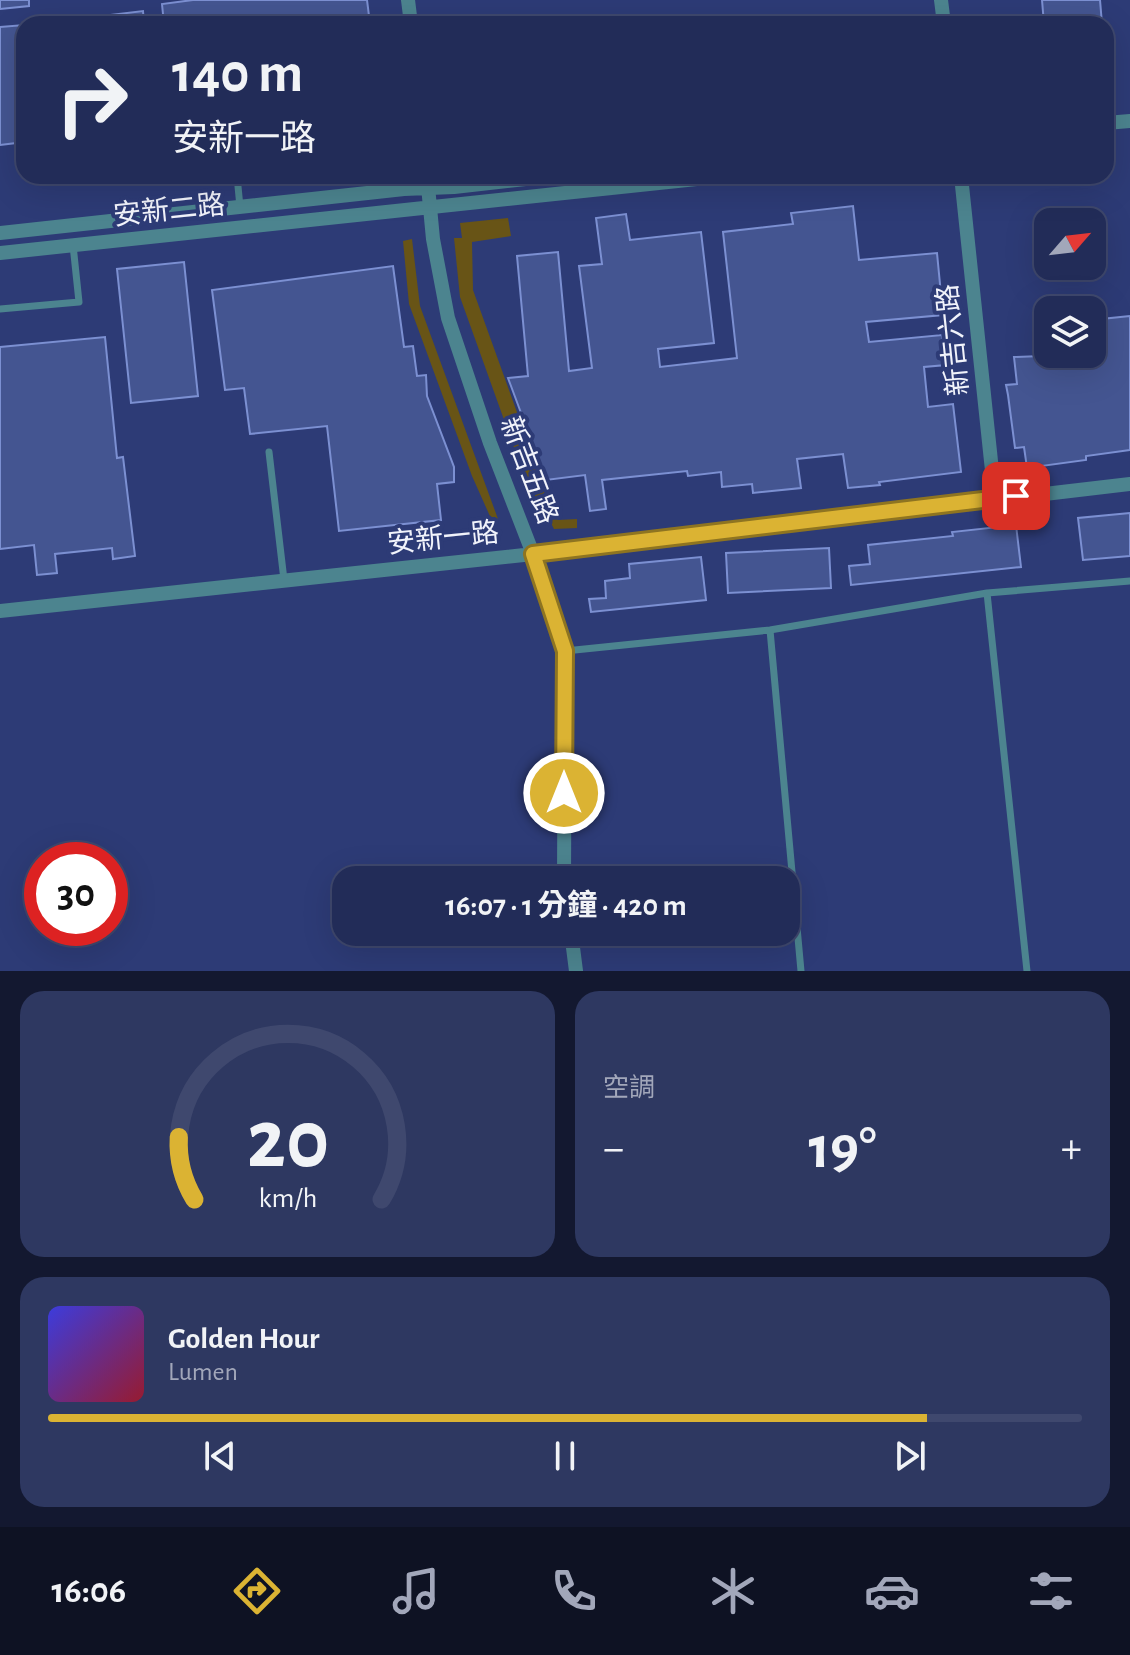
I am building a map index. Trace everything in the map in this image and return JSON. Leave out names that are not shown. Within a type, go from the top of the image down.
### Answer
[{"type":"street","name":"安新二路","points":[[0,233],[240,207],[413,184]]},
{"type":"street","name":"新吉五路","points":[[428,184],[448,318],[565,651],[564,866]]},
{"type":"street","name":"安新二路","points":[[0,253],[651,184]]},
{"type":"street","name":"新吉六路","points":[[962,184],[995,499]]},
{"type":"street","name":"安新一路","points":[[0,611],[533,554],[1130,484]]},
{"type":"street","points":[[573,946],[576,971]]},
{"type":"lane","points":[[238,184],[240,207]]},
{"type":"lane","points":[[0,309],[79,302],[73,245]]},
{"type":"lane","points":[[269,452],[284,580]]},
{"type":"lane","points":[[565,651],[770,630],[987,593],[1130,581]]},
{"type":"lane","points":[[987,593],[1027,971]]},
{"type":"lane","points":[[770,630],[801,971]]},
{"type":"shaded area","points":[[508,218],[511,236],[472,242],[473,290],[554,515],[558,520],[577,519],[577,528],[554,529],[548,517],[537,512],[460,297],[454,238],[462,238],[460,223]]},
{"type":"shaded area","points":[[412,239],[420,306],[498,519],[493,523],[472,476],[409,304],[403,241]]},
{"type":"building","points":[[0,0],[29,0],[29,6],[0,9]]},
{"type":"building","points":[[193,0],[367,0],[369,16],[163,16],[162,4]]},
{"type":"building","points":[[1042,0],[1100,0],[1101,16],[1043,16]]},
{"type":"building","points":[[143,11],[143,16],[102,16]]},
{"type":"building","points":[[16,26],[16,143],[0,145],[0,27]]},
{"type":"building","points":[[853,206],[859,260],[937,253],[943,315],[866,322],[869,342],[942,335],[946,365],[924,367],[928,407],[953,404],[961,472],[848,488],[843,454],[797,459],[801,488],[753,493],[752,484],[722,487],[721,472],[688,476],[687,471],[602,480],[606,509],[590,511],[585,475],[546,480],[508,378],[528,376],[517,256],[558,252],[569,371],[592,368],[579,266],[602,264],[596,218],[626,214],[630,240],[701,232],[714,343],[658,349],[660,367],[737,358],[723,232],[793,224],[791,213]]},
{"type":"building","points":[[184,262],[198,396],[131,403],[117,269]]},
{"type":"building","points":[[393,266],[404,347],[413,346],[417,376],[426,375],[427,396],[454,467],[454,482],[437,484],[441,520],[339,531],[327,426],[250,434],[244,388],[225,390],[212,290]]},
{"type":"building","points":[[1130,316],[1130,450],[1027,468],[1024,447],[1015,448],[1006,385],[1017,384],[1014,357],[1034,356],[1034,368],[1106,368],[1106,319]]},
{"type":"building","points":[[105,337],[117,458],[123,457],[135,556],[113,559],[112,548],[55,554],[57,573],[37,575],[34,545],[0,549],[0,347]]},
{"type":"building","points":[[1130,513],[1130,556],[1083,560],[1078,518]]},
{"type":"building","points":[[1016,525],[1021,567],[851,585],[849,566],[870,564],[868,545],[953,536],[952,532]]},
{"type":"building","points":[[829,548],[831,588],[728,593],[726,553]]},
{"type":"building","points":[[701,557],[706,600],[591,612],[589,599],[606,598],[605,581],[630,578],[629,564]]},
{"type":"route","points":[[564,793],[565,651],[533,554],[1016,496]]}]
